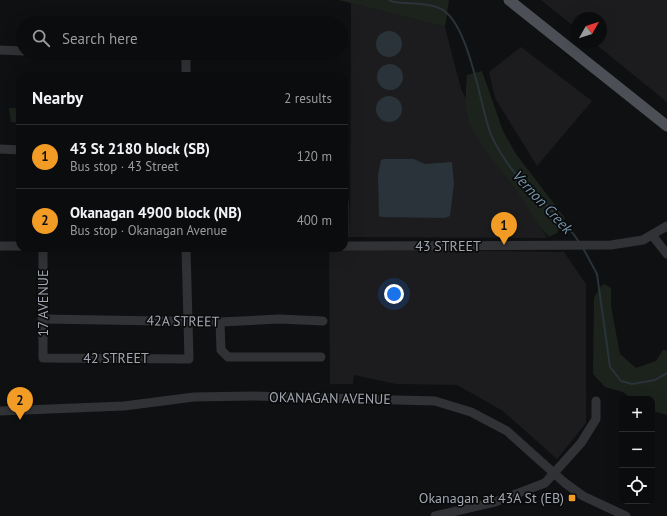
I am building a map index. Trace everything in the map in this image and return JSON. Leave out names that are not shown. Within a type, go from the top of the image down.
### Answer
[{"type":"main road","points":[[509,0],[667,126]]},
{"type":"street","points":[[0,50],[16,51]]},
{"type":"street","points":[[185,60],[186,72]]},
{"type":"street","points":[[0,149],[16,150]]},
{"type":"street","name":"43 STREET","points":[[348,246],[590,246],[632,243],[652,235],[667,226]]},
{"type":"street","points":[[652,235],[667,254]]},
{"type":"street","points":[[0,246],[16,246]]},
{"type":"street","name":"17 AVENUE","points":[[43,252],[43,358]]},
{"type":"street","points":[[186,252],[187,321]]},
{"type":"street","name":"42A STREET","points":[[42,319],[220,322],[279,319],[323,321]]},
{"type":"street","name":"42 STREET","points":[[43,358],[189,359],[187,321]]},
{"type":"street","points":[[220,322],[221,350],[228,357],[321,357]]},
{"type":"street","name":"OKANAGAN AVENUE","points":[[0,411],[124,406],[201,397],[258,396],[435,401],[472,412],[507,431],[553,475],[583,496],[626,516]]},
{"type":"street","points":[[435,516],[495,502],[526,492],[545,483],[581,443],[596,419],[596,401]]},
{"type":"shaded area","points":[[339,0],[449,0],[445,27]]},
{"type":"shaded area","points":[[541,0],[667,0],[667,102],[600,48],[607,48],[607,12],[571,12],[571,24]]},
{"type":"shaded area","points":[[351,3],[445,27],[461,89],[491,150],[523,197],[547,238],[350,237]]},
{"type":"shaded area","points":[[389,31],[398,35],[402,44],[398,53],[389,57],[380,53],[376,44],[380,35]]},
{"type":"shaded area","points":[[521,47],[592,101],[537,166],[495,98],[489,72]]},
{"type":"shaded area","points":[[390,64],[399,68],[403,77],[399,86],[390,90],[381,86],[377,77],[381,68]]},
{"type":"shaded area","points":[[482,71],[503,131],[516,154],[565,218],[557,233],[549,237],[473,131],[467,115],[467,75]]},
{"type":"shaded area","points":[[389,96],[398,100],[402,109],[398,118],[389,122],[380,118],[376,109],[380,100]]},
{"type":"shaded area","points":[[9,108],[16,108],[16,123],[11,122]]},
{"type":"shaded area","points":[[414,159],[425,164],[452,162],[454,184],[450,216],[445,218],[379,216],[378,175],[381,160]]},
{"type":"shaded area","points":[[348,201],[349,201],[350,237],[348,237]]},
{"type":"shaded area","points":[[348,249],[564,252],[586,284],[586,423],[557,459],[503,411],[457,385],[396,384],[354,375],[353,384],[330,384],[329,252],[348,252]]},
{"type":"shaded area","points":[[604,284],[611,288],[611,306],[620,354],[636,368],[656,361],[663,350],[667,350],[667,415],[655,412],[655,396],[628,396],[623,392],[605,387],[593,374],[594,298],[600,287]]},
{"type":"waterway","name":"Vernon Creek","points":[[389,0],[394,2],[434,6],[449,15],[458,28],[472,63],[485,117],[496,146],[514,172],[562,221],[579,242]]},
{"type":"waterway","name":"Vernon Creek","points":[[583,248],[597,274],[610,367],[621,381],[632,384],[655,380],[667,373]]},
{"type":"place","name":"43 St 2180 block (SB)","points":[[504,245]]},
{"type":"place","name":"Okanagan 4900 block (NB)","points":[[20,420]]},
{"type":"place","name":"Okanagan at 43A St (EB)","points":[[572,498]]}]
